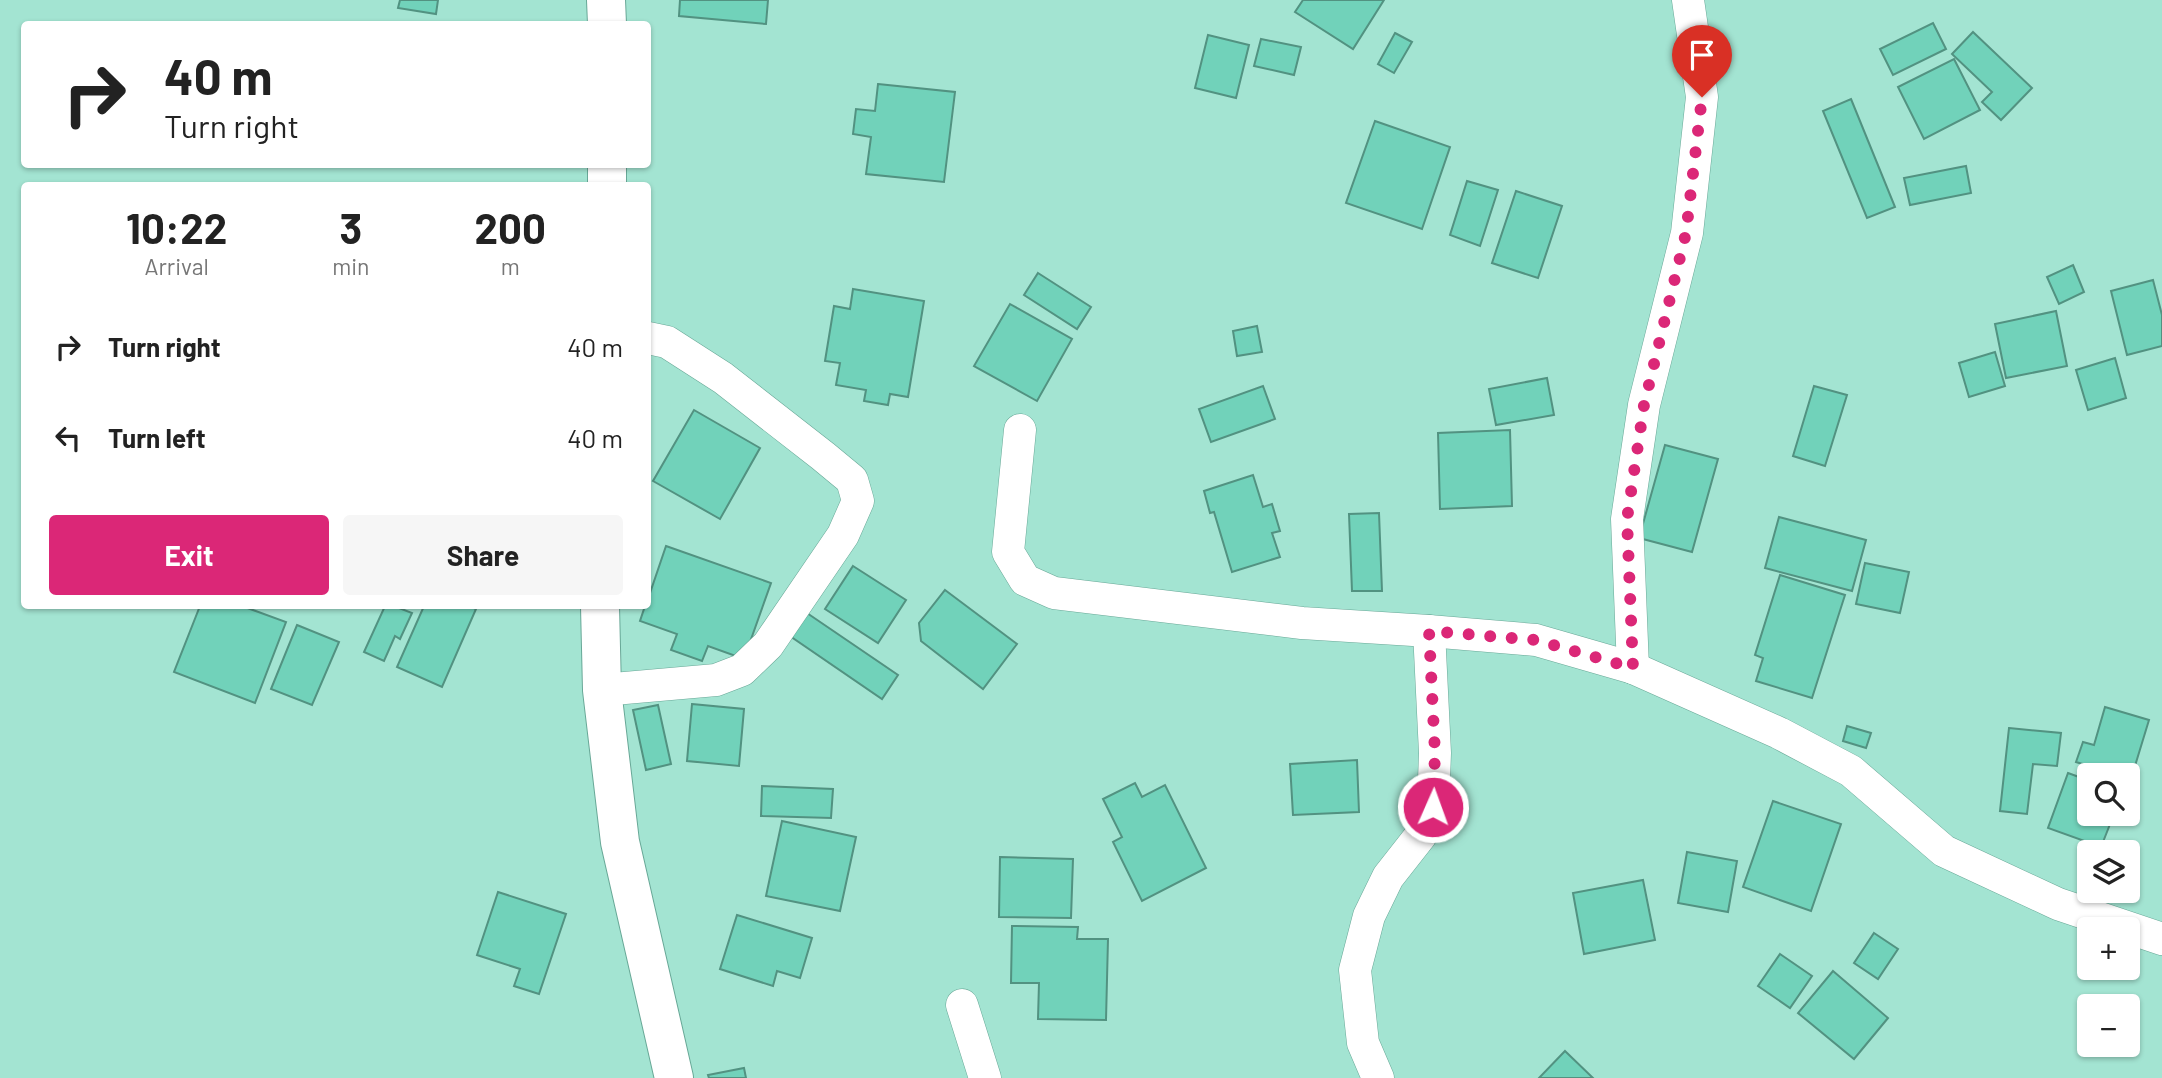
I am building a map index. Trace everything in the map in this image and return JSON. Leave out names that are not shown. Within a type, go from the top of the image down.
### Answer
[{"type":"main road","points":[[606,0],[607,21]]},
{"type":"main road","points":[[600,609],[602,690],[620,842],[674,1078]]},
{"type":"street","points":[[1633,668],[1627,519],[1644,405],[1686,233],[1702,97],[1688,0]]},
{"type":"street","points":[[602,690],[716,680],[742,670],[768,645],[843,535],[858,501],[852,480],[823,456],[723,378],[667,342],[651,339]]},
{"type":"street","points":[[1020,430],[1008,552],[1025,580],[1054,593],[1302,623],[1536,640],[1633,668],[1779,733],[1850,771],[1944,851],[2058,904],[2162,939]]},
{"type":"street","points":[[1378,1078],[1363,1043],[1355,970],[1369,916],[1388,877],[1421,835],[1433,807],[1435,753],[1429,631]]},
{"type":"street","points":[[962,1005],[985,1078]]},
{"type":"building","points":[[400,0],[438,0],[436,14],[398,8]]},
{"type":"building","points":[[680,0],[768,0],[766,24],[679,16]]},
{"type":"building","points":[[1303,0],[1384,0],[1353,49],[1295,12]]},
{"type":"building","points":[[1933,23],[1946,49],[1893,75],[1880,49]]},
{"type":"building","points":[[1973,32],[2032,88],[2001,120],[1982,102],[1992,92],[1952,54]]},
{"type":"building","points":[[1395,33],[1412,42],[1394,73],[1378,64]]},
{"type":"building","points":[[1208,35],[1249,45],[1236,98],[1195,88]]},
{"type":"building","points":[[1261,39],[1301,47],[1294,75],[1254,66]]},
{"type":"building","points":[[1954,59],[1980,110],[1924,139],[1898,87]]},
{"type":"building","points":[[878,84],[955,92],[944,182],[866,174],[871,137],[853,134],[856,109],[875,111]]},
{"type":"building","points":[[1851,99],[1895,207],[1867,218],[1823,111]]},
{"type":"building","points":[[1375,121],[1450,147],[1422,229],[1346,203]]},
{"type":"building","points":[[1966,166],[1971,193],[1910,205],[1904,178]]},
{"type":"building","points":[[1467,181],[1498,190],[1480,246],[1450,235]]},
{"type":"building","points":[[1516,191],[1562,206],[1538,278],[1492,263]]},
{"type":"building","points":[[2073,265],[2084,292],[2059,304],[2047,277]]},
{"type":"building","points":[[1038,273],[1091,307],[1077,329],[1024,295]]},
{"type":"building","points":[[2153,280],[2162,315],[2162,346],[2127,355],[2111,291]]},
{"type":"building","points":[[853,289],[924,301],[908,397],[890,394],[888,405],[864,401],[866,390],[836,385],[840,363],[825,361],[834,306],[850,309]]},
{"type":"building","points":[[1010,304],[1072,339],[1037,401],[974,366]]},
{"type":"building","points":[[2056,311],[2067,366],[2006,378],[1995,324]]},
{"type":"building","points":[[1257,326],[1262,352],[1237,356],[1233,331]]},
{"type":"building","points":[[1995,352],[2005,386],[1969,397],[1959,363]]},
{"type":"building","points":[[2115,358],[2126,398],[2088,410],[2076,370]]},
{"type":"building","points":[[1547,378],[1554,415],[1496,425],[1489,389]]},
{"type":"building","points":[[1263,386],[1275,419],[1211,442],[1199,409]]},
{"type":"building","points":[[1814,386],[1847,395],[1825,466],[1793,456]]},
{"type":"building","points":[[694,410],[760,448],[720,519],[653,481]]},
{"type":"building","points":[[1510,430],[1512,506],[1440,509],[1438,433]]},
{"type":"building","points":[[1665,445],[1718,459],[1692,552],[1639,538]]},
{"type":"building","points":[[1253,475],[1263,507],[1272,504],[1280,531],[1272,533],[1280,557],[1232,572],[1214,512],[1210,513],[1204,491]]},
{"type":"building","points":[[1379,513],[1382,591],[1352,591],[1349,514]]},
{"type":"building","points":[[1779,517],[1866,540],[1852,591],[1765,568]]},
{"type":"building","points":[[666,546],[771,583],[744,659],[708,646],[702,661],[671,650],[677,634],[640,621],[644,609],[651,609],[651,590]]},
{"type":"building","points":[[1865,563],[1909,572],[1900,613],[1856,604]]},
{"type":"building","points":[[853,566],[906,600],[878,643],[825,609]]},
{"type":"building","points":[[1780,575],[1845,595],[1812,698],[1756,681],[1763,658],[1755,655]]},
{"type":"building","points":[[945,590],[1017,644],[983,689],[921,641],[919,623]]},
{"type":"building","points":[[199,609],[250,609],[286,622],[255,703],[174,672]]},
{"type":"building","points":[[384,609],[402,609],[412,613],[400,639],[395,636],[384,661],[364,652]]},
{"type":"building","points":[[423,609],[476,609],[442,687],[397,667]]},
{"type":"building","points":[[804,611],[898,675],[882,699],[787,634]]},
{"type":"building","points":[[297,625],[339,642],[312,705],[271,689]]},
{"type":"building","points":[[692,704],[744,709],[739,766],[687,761]]},
{"type":"building","points":[[658,705],[671,764],[646,770],[633,710]]},
{"type":"building","points":[[2105,707],[2149,720],[2136,763],[2076,762],[2083,742],[2094,745]]},
{"type":"building","points":[[1847,726],[1871,733],[1866,748],[1843,741]]},
{"type":"building","points":[[2009,728],[2061,733],[2057,766],[2033,764],[2027,814],[2000,811]]},
{"type":"building","points":[[1357,760],[1359,812],[1293,815],[1290,764]]},
{"type":"building","points":[[2068,773],[2077,776],[2077,826],[2109,826],[2104,840],[2081,840],[2048,828]]},
{"type":"building","points":[[1135,783],[1142,797],[1165,785],[1206,868],[1142,901],[1113,842],[1122,837],[1103,799]]},
{"type":"building","points":[[762,786],[833,789],[831,818],[761,816]]},
{"type":"building","points":[[1773,801],[1841,824],[1811,911],[1743,887]]},
{"type":"building","points":[[782,821],[856,837],[840,911],[766,896]]},
{"type":"building","points":[[1687,852],[1737,861],[1728,912],[1678,903]]},
{"type":"building","points":[[1000,857],[1073,859],[1071,918],[999,917]]},
{"type":"building","points":[[1643,880],[1655,940],[1584,954],[1573,893]]},
{"type":"building","points":[[498,892],[566,914],[539,994],[514,986],[520,969],[477,955]]},
{"type":"building","points":[[737,915],[812,938],[800,978],[777,971],[773,986],[720,969]]},
{"type":"building","points":[[1012,926],[1078,927],[1077,939],[1108,939],[1106,1020],[1038,1019],[1039,983],[1011,983]]},
{"type":"building","points":[[1874,933],[1898,949],[1878,979],[1854,963]]},
{"type":"building","points":[[1780,954],[1812,976],[1790,1008],[1758,986]]},
{"type":"building","points":[[1833,971],[1888,1018],[1854,1059],[1798,1013]]},
{"type":"building","points":[[1565,1051],[1593,1078],[1539,1078]]},
{"type":"building","points":[[744,1068],[746,1078],[709,1078],[708,1075]]},
{"type":"route","points":[[1433,807],[1435,753],[1429,631],[1536,640],[1633,668],[1627,519],[1644,405],[1686,233],[1702,97]]}]
